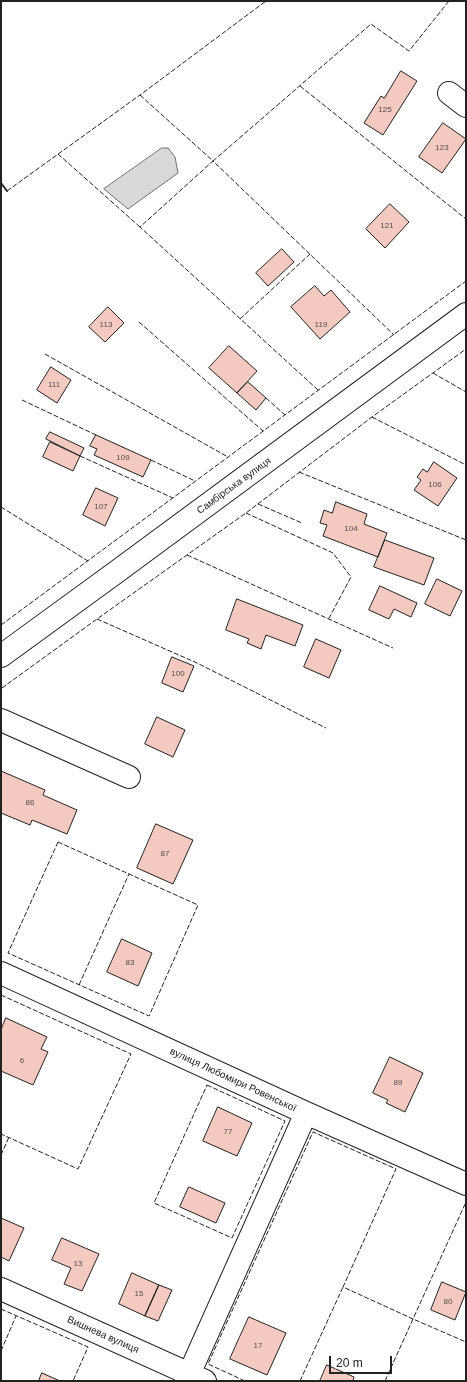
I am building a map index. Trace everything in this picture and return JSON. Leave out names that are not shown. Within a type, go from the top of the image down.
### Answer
[{"type":"street","name":"Самбірська вулиця","points":[[1,656],[116,573],[466,314]]},
{"type":"street","points":[[1,720],[129,777]]},
{"type":"street","name":"вулиця Любомири Ровенської","points":[[1,972],[306,1113],[466,1184]]},
{"type":"street","points":[[194,1379],[306,1113]]},
{"type":"street","name":"Вишнева вулиця","points":[[1,1289],[194,1379]]},
{"type":"shaded area","points":[[162,148],[168,148],[175,157],[178,173],[128,209],[104,189]]},
{"type":"building","points":[[401,71],[417,81],[383,135],[364,123],[381,96],[384,98]]},
{"type":"building","points":[[443,123],[466,139],[442,173],[419,157]]},
{"type":"building","points":[[390,204],[409,222],[385,248],[366,229]]},
{"type":"building","points":[[282,249],[294,262],[268,286],[256,273]]},
{"type":"building","points":[[315,286],[324,296],[331,290],[350,312],[320,339],[291,307]]},
{"type":"building","points":[[108,307],[124,323],[105,342],[89,327]]},
{"type":"building","points":[[229,346],[257,371],[237,393],[209,368]]},
{"type":"building","points":[[51,367],[71,380],[57,403],[37,390]]},
{"type":"building","points":[[248,382],[266,398],[256,410],[237,393]]},
{"type":"building","points":[[50,432],[84,448],[80,456],[46,439]]},
{"type":"building","points":[[96,435],[151,460],[143,477],[94,455],[97,449],[90,446]]},
{"type":"building","points":[[50,442],[80,456],[73,471],[43,457]]},
{"type":"building","points":[[434,462],[457,478],[438,506],[414,490],[421,480],[417,477],[423,469],[427,472]]},
{"type":"building","points":[[96,488],[118,498],[105,526],[83,515]]},
{"type":"building","points":[[336,502],[367,514],[364,524],[387,533],[378,557],[323,536],[327,525],[320,523],[324,510],[332,513]]},
{"type":"building","points":[[385,540],[434,558],[424,585],[374,567]]},
{"type":"building","points":[[437,579],[462,591],[450,616],[425,604]]},
{"type":"building","points":[[380,586],[417,603],[411,617],[394,609],[389,619],[369,610]]},
{"type":"building","points":[[237,599],[303,625],[295,646],[266,635],[261,649],[247,643],[249,639],[226,630]]},
{"type":"building","points":[[316,639],[341,650],[329,678],[304,667]]},
{"type":"building","points":[[172,657],[194,666],[183,692],[162,683]]},
{"type":"building","points":[[157,717],[185,730],[173,757],[145,744]]},
{"type":"building","points":[[1,771],[45,790],[43,795],[77,810],[67,834],[32,820],[30,825],[1,813]]},
{"type":"building","points":[[156,824],[193,840],[173,884],[137,868]]},
{"type":"building","points":[[122,939],[152,953],[138,986],[107,972]]},
{"type":"building","points":[[6,1018],[47,1037],[41,1049],[48,1052],[33,1085],[1,1071],[1,1030]]},
{"type":"building","points":[[390,1057],[423,1073],[405,1112],[386,1103],[388,1100],[373,1093]]},
{"type":"building","points":[[218,1107],[252,1123],[237,1156],[203,1141]]},
{"type":"building","points":[[189,1187],[225,1203],[216,1223],[180,1207]]},
{"type":"building","points":[[1,1218],[24,1228],[9,1261],[1,1257]]},
{"type":"building","points":[[62,1238],[99,1254],[82,1291],[64,1284],[71,1268],[52,1260]]},
{"type":"building","points":[[132,1273],[159,1285],[145,1316],[119,1304]]},
{"type":"building","points":[[442,1282],[466,1292],[455,1320],[431,1310]]},
{"type":"building","points":[[159,1285],[172,1290],[158,1321],[145,1316]]},
{"type":"building","points":[[249,1317],[286,1333],[267,1375],[230,1359]]},
{"type":"building","points":[[327,1365],[354,1377],[353,1381],[320,1381]]},
{"type":"building","points":[[42,1373],[60,1381],[39,1381]]},
{"type":"fence","points":[[7,191],[140,95],[266,1]]},
{"type":"fence","points":[[140,95],[213,161],[371,24],[409,51],[449,1]]},
{"type":"fence","points":[[300,86],[466,219]]},
{"type":"fence","points":[[58,154],[140,227]]},
{"type":"fence","points":[[318,390],[140,227],[213,161],[394,335]]},
{"type":"fence","points":[[240,319],[310,254]]},
{"type":"fence","points":[[1,625],[466,281]]},
{"type":"fence","points":[[139,322],[263,431]]},
{"type":"fence","points":[[2,688],[246,513],[372,417],[466,349]]},
{"type":"fence","points":[[45,354],[228,457]]},
{"type":"fence","points":[[433,373],[466,392]]},
{"type":"fence","points":[[266,398],[285,415]]},
{"type":"fence","points":[[22,400],[96,435]]},
{"type":"fence","points":[[372,417],[466,465]]},
{"type":"fence","points":[[80,456],[173,498]]},
{"type":"fence","points":[[151,460],[195,481]]},
{"type":"fence","points":[[299,472],[466,540]]},
{"type":"fence","points":[[258,504],[302,523]]},
{"type":"fence","points":[[1,507],[88,561]]},
{"type":"fence","points":[[246,513],[333,553],[351,577],[328,620]]},
{"type":"fence","points":[[187,555],[393,648]]},
{"type":"fence","points":[[97,619],[197,663],[326,728]]},
{"type":"fence","points":[[58,842],[198,905],[149,1016],[8,953],[58,842]]},
{"type":"fence","points":[[79,985],[129,874]]},
{"type":"fence","points":[[1,995],[131,1054],[78,1169],[1,1134]]},
{"type":"fence","points":[[207,1085],[285,1121],[232,1238],[154,1203],[207,1085]]},
{"type":"fence","points":[[245,1381],[208,1364],[313,1132],[396,1169],[343,1287],[413,1319],[466,1202]]},
{"type":"fence","points":[[1,1155],[9,1137]]},
{"type":"fence","points":[[300,1381],[343,1287]]},
{"type":"fence","points":[[1,1309],[88,1347],[73,1381]]},
{"type":"fence","points":[[1,1351],[16,1316]]},
{"type":"fence","points":[[385,1381],[413,1319],[466,1342]]},
{"type":"wall","points":[[1,183],[7,191]]}]
